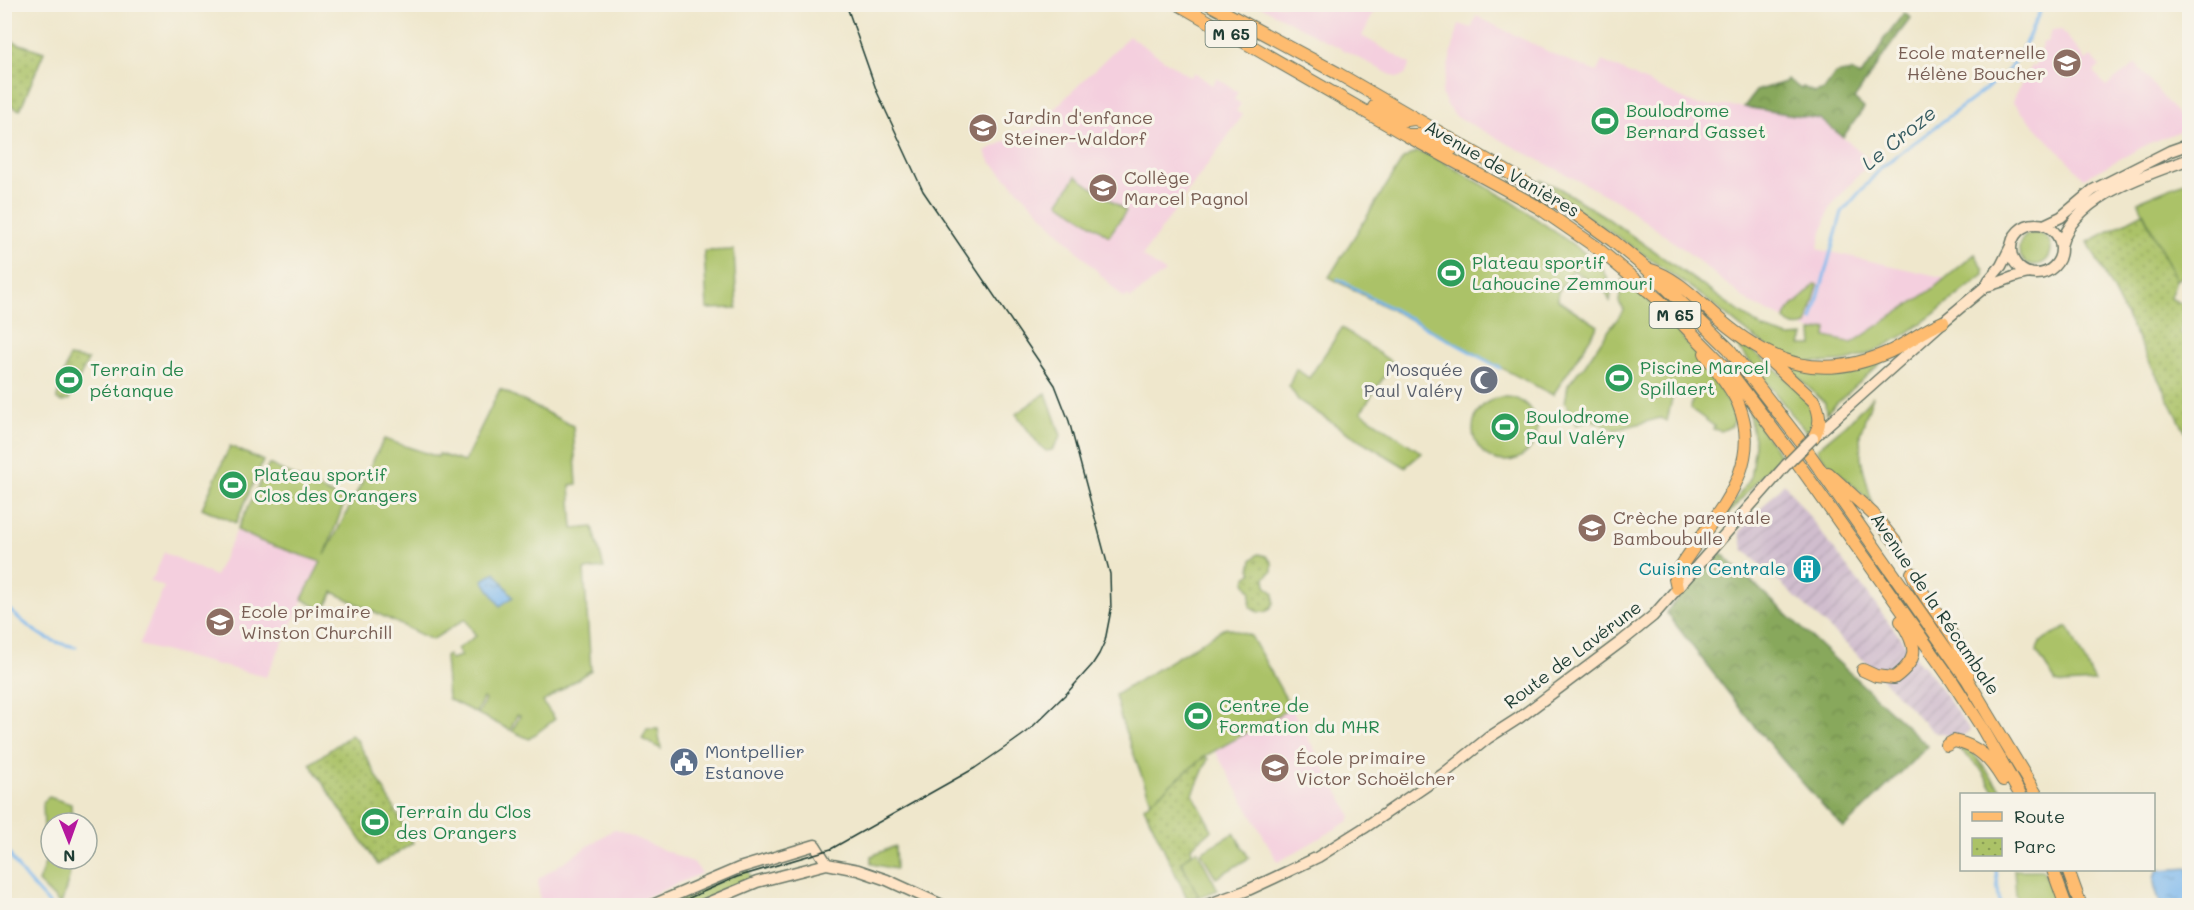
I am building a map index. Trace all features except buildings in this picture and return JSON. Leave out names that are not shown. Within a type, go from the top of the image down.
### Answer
[{"type":"main road","name":"Avenue de Vanières","points":[[1178,4],[1406,135],[1538,207],[1567,226],[1637,280],[1683,322],[1731,372],[1787,448]]},
{"type":"main road","name":"Avenue de Vanières","points":[[1209,4],[1337,73],[1511,174],[1574,213],[1613,241],[1646,268],[1729,349],[1798,438]]},
{"type":"main road","name":"M 65","points":[[1277,61],[1323,79],[1401,121],[1414,118]]},
{"type":"main road","name":"M 65","points":[[1406,135],[1424,135],[1500,172],[1511,174]]},
{"type":"main road","name":"M 65","points":[[1646,268],[1665,274],[1730,329],[1754,345],[1804,367],[1843,367],[1889,351],[1942,322]]},
{"type":"main road","points":[[1677,588],[1675,579],[1677,573],[1742,472],[1747,444],[1738,402],[1683,322]]},
{"type":"main road","name":"M 65","points":[[1754,345],[1815,402],[1819,411],[1820,424],[1812,438]]},
{"type":"main road","name":"Avenue de la Récambale","points":[[1798,438],[1968,679],[2035,793]]},
{"type":"main road","name":"Avenue de la Récambale","points":[[1787,448],[1952,681],[1981,726],[2019,793]]},
{"type":"main road","points":[[1815,461],[1873,514],[1896,543]]},
{"type":"main road","points":[[1911,573],[1956,642],[1968,666],[1968,679]]},
{"type":"main road","points":[[1863,670],[1876,676],[1894,678],[1905,670],[1913,655],[1911,636],[1891,606],[1880,579]]},
{"type":"main road","points":[[1947,745],[1954,741],[1965,744],[1987,756],[2011,793]]},
{"type":"main road","points":[[2053,871],[2066,906]]},
{"type":"main road","points":[[2068,871],[2080,906]]},
{"type":"street","points":[[2044,225],[2061,217],[2093,190],[2170,151],[2190,144]]},
{"type":"street","points":[[2061,246],[2069,226],[2100,198],[2145,174],[2190,159]]},
{"type":"street","points":[[2036,224],[2044,225],[2056,233],[2061,246],[2061,254],[2054,266],[2042,273],[2030,273],[2013,260],[2011,246],[2020,229],[2036,224]]},
{"type":"street","name":"Route de Lavérune","points":[[1204,906],[1257,886],[1318,857],[1364,828],[1442,775],[1488,738],[1647,623],[1812,438],[1942,322],[1986,286],[2001,266],[2011,246]]},
{"type":"street","name":"Route de Lavérune","points":[[1986,286],[2015,275],[2030,273]]},
{"type":"street","points":[[650,906],[739,868],[815,845],[827,864]]},
{"type":"street","points":[[778,856],[785,875]]},
{"type":"street","points":[[700,906],[737,890],[827,864],[858,870],[887,880],[944,906]]},
{"type":"shaded area","points":[[1258,5],[1378,5],[1362,36],[1410,64],[1405,75],[1397,78]]},
{"type":"shaded area","points":[[1476,16],[1559,57],[1597,72],[1602,61],[1696,105],[1744,107],[1821,119],[1871,161],[1830,207],[1817,249],[1946,278],[1852,343],[1825,337],[1750,303],[1686,251],[1619,202],[1453,115],[1441,94],[1459,24],[1472,28]]},
{"type":"shaded area","points":[[2061,29],[2086,60],[2091,56],[2100,66],[2094,72],[2106,86],[2136,64],[2188,128],[2152,142],[2084,178],[2012,102],[2027,72],[2032,65],[2035,67],[2043,42],[2047,42],[2052,30]]},
{"type":"shaded area","name":"Collège Marcel Pagnol","points":[[1129,36],[1190,77],[1194,72],[1212,85],[1217,78],[1238,92],[1234,99],[1241,104],[1236,111],[1243,115],[1142,256],[1165,272],[1130,299],[1127,296],[1124,299],[990,161],[985,151],[1039,125],[1054,114],[1052,111]]},
{"type":"shaded area","points":[[1784,483],[1921,665],[1923,664],[1970,730],[1960,738],[1933,732],[1870,666],[1743,549],[1740,532]]},
{"type":"shaded area","name":"Ecole primaire Winston Churchill","points":[[237,530],[260,541],[321,562],[266,677],[139,645],[164,587],[149,581],[154,576],[164,552],[215,576]]},
{"type":"shaded area","name":"École primaire Victor Schoëlcher","points":[[1291,708],[1351,815],[1349,821],[1278,862],[1215,751]]},
{"type":"shaded area","points":[[614,829],[694,863],[702,873],[628,905],[540,905],[538,879]]},
{"type":"green space","points":[[1904,13],[1911,18],[1854,99],[1864,108],[1843,137],[1820,119],[1744,107],[1756,91],[1785,82],[1787,79],[1801,89],[1803,87],[1815,93],[1824,90],[1835,74],[1851,71],[1859,77],[1878,54],[1883,40]]},
{"type":"green space","points":[[5,39],[44,52],[20,110],[5,103]]},
{"type":"green space","name":"Plateau sportif Lahoucine Zemmouri","points":[[1417,152],[1431,155],[1511,201],[1595,260],[1605,274],[1611,289],[1610,301],[1605,291],[1573,270],[1558,292],[1558,300],[1598,326],[1553,395],[1329,277],[1403,159]]},
{"type":"green space","points":[[1076,176],[1126,211],[1109,236],[1059,202]]},
{"type":"green space","points":[[1540,180],[1559,188],[1604,216],[1764,329],[1789,337],[1804,336],[1801,345],[1813,345],[1812,332],[1827,328],[1826,337],[1852,343],[1930,291],[1975,254],[1984,270],[1984,275],[1936,313],[1883,347],[1846,361],[1796,360],[1754,337],[1695,291],[1583,214]]},
{"type":"green space","points":[[2189,180],[2189,273],[2176,280],[2138,201]]},
{"type":"green space","points":[[2143,213],[2176,280],[2170,298],[2189,307],[2180,334],[2189,337],[2189,439],[2088,242]]},
{"type":"green space","points":[[2035,233],[2046,238],[2051,249],[2046,260],[2035,265],[2024,260],[2019,249],[2024,238]]},
{"type":"green space","points":[[734,250],[737,308],[707,309],[704,251]]},
{"type":"green space","points":[[1622,279],[1628,281],[1665,316],[1698,357],[1731,406],[1734,418],[1732,426],[1721,431],[1713,429],[1714,426],[1691,409],[1693,392],[1674,389],[1667,421],[1660,418],[1616,430],[1590,419],[1577,425],[1565,402],[1568,385],[1583,368],[1624,310],[1619,302]]},
{"type":"green space","points":[[1814,284],[1818,285],[1807,325],[1797,327],[1787,322],[1786,314]]},
{"type":"green space","points":[[1342,328],[1393,363],[1361,412],[1422,453],[1405,467],[1298,400],[1289,386],[1296,369],[1309,378]]},
{"type":"green space","points":[[1726,332],[1777,371],[1802,395],[1814,418],[1807,433]]},
{"type":"green space","points":[[69,357],[88,360],[69,400],[63,402],[57,400],[57,397]]},
{"type":"green space","points":[[1884,360],[1826,413],[1825,403],[1786,366],[1824,371]]},
{"type":"green space","points":[[500,389],[573,426],[577,484],[570,485],[573,529],[593,527],[604,568],[584,570],[591,670],[543,702],[555,719],[529,739],[512,731],[520,716],[517,715],[510,730],[478,714],[485,700],[483,698],[476,713],[448,699],[445,657],[448,655],[450,659],[461,656],[457,649],[476,636],[465,619],[432,640],[333,592],[324,611],[302,599],[321,562],[260,541],[237,530],[269,464],[345,501],[325,555],[384,439],[438,457],[439,454],[464,462]]},
{"type":"green space","points":[[1046,393],[1061,436],[1052,450],[1046,451],[1016,414]]},
{"type":"green space","points":[[1873,396],[1860,434],[1861,459],[1872,503],[1821,456],[1817,449],[1847,424]]},
{"type":"green space","name":"Boulodrome Paul Valéry","points":[[1505,397],[1523,403],[1531,411],[1537,429],[1531,447],[1523,455],[1505,461],[1487,455],[1479,447],[1473,429],[1479,411],[1487,403]]},
{"type":"green space","points":[[1748,410],[1780,455],[1717,527],[1750,479],[1755,444]]},
{"type":"green space","name":"Plateau sportif Clos des Orangers","points":[[230,446],[263,461],[236,523],[202,508]]},
{"type":"green space","points":[[1721,553],[1928,746],[1844,828],[1774,750],[1666,612]]},
{"type":"green space","points":[[1258,554],[1266,556],[1272,562],[1272,571],[1265,578],[1266,586],[1274,594],[1274,603],[1269,610],[1262,612],[1250,606],[1251,592],[1245,582],[1252,572],[1250,569],[1252,560]]},
{"type":"green space","name":"Centre de Formation du MHR","points":[[1226,627],[1251,636],[1291,708],[1205,756],[1151,801],[1122,722],[1115,695]]},
{"type":"green space","points":[[2068,627],[2095,682],[2063,684],[2056,682],[2037,652],[2040,643]]},
{"type":"green space","points":[[647,729],[658,729],[661,749],[642,739]]},
{"type":"green space","points":[[351,735],[357,740],[413,843],[378,865],[310,764]]},
{"type":"green space","points":[[1961,746],[1973,753],[2003,793],[1995,793],[1980,768],[1960,749]]},
{"type":"green space","points":[[1205,756],[1208,759],[1193,794],[1212,830],[1191,847],[1192,853],[1181,862],[1199,897],[1187,898],[1144,807]]},
{"type":"green space","points":[[49,797],[71,804],[71,811],[43,811],[43,802]]},
{"type":"green space","points":[[1234,833],[1249,858],[1216,878],[1201,852]]},
{"type":"green space","points":[[895,846],[896,869],[871,864],[871,856]]},
{"type":"green space","points":[[1197,850],[1218,890],[1199,897],[1181,862]]},
{"type":"green space","points":[[748,869],[752,881],[692,905],[659,906]]},
{"type":"green space","points":[[42,871],[69,871],[61,905],[38,882]]},
{"type":"green space","points":[[2014,871],[2043,871],[2057,905],[2019,905]]},
{"type":"water","points":[[495,572],[513,597],[500,606],[483,580]]},
{"type":"water","points":[[2189,868],[2189,905],[2161,905],[2154,883],[2158,870]]},
{"type":"waterway","name":"Le Croze","points":[[1812,320],[1842,212],[1882,167],[2003,76],[2022,51],[2044,4]]},
{"type":"waterway","points":[[1338,279],[1500,368]]},
{"type":"waterway","points":[[4,605],[45,637],[76,647]]},
{"type":"waterway","points":[[4,842],[18,868],[51,906]]},
{"type":"waterway","points":[[1996,871],[2000,906]]},
{"type":"tram line","points":[[671,906],[737,877],[831,849],[975,768],[1027,732],[1067,693],[1092,665],[1105,641],[1111,610],[1110,574],[1069,421],[1055,385],[923,191],[877,92],[846,4]]},
{"type":"place","name":"Ecole maternelle Hélène Boucher","points":[[2067,63]]},
{"type":"place","name":"Boulodrome Bernard Gasset","points":[[1605,121]]},
{"type":"place","name":"Jardin d'enfance Steiner-Waldorf","points":[[983,128]]},
{"type":"place","name":"Collège Marcel Pagnol","points":[[1103,188]]},
{"type":"place","name":"Plateau sportif Lahoucine Zemmouri","points":[[1451,273]]},
{"type":"place","name":"Piscine Marcel Spillaert","points":[[1619,378]]},
{"type":"place","name":"Terrain de pétanque","points":[[69,380]]},
{"type":"place","name":"Mosquée Paul Valéry","points":[[1484,380]]},
{"type":"place","name":"Boulodrome Paul Valéry","points":[[1505,427]]},
{"type":"place","name":"Plateau sportif Clos des Orangers","points":[[233,485]]},
{"type":"place","name":"Crèche parentale Bamboubulle","points":[[1592,528]]},
{"type":"place","name":"Cuisine Centrale","points":[[1807,569]]},
{"type":"place","name":"Ecole primaire Winston Churchill","points":[[220,622]]},
{"type":"place","name":"Centre de Formation du MHR","points":[[1198,716]]},
{"type":"place","name":"Montpellier Estanove","points":[[684,762]]},
{"type":"place","name":"École primaire Victor Schoëlcher","points":[[1275,768]]},
{"type":"place","name":"Terrain du Clos des Orangers","points":[[375,822]]}]
